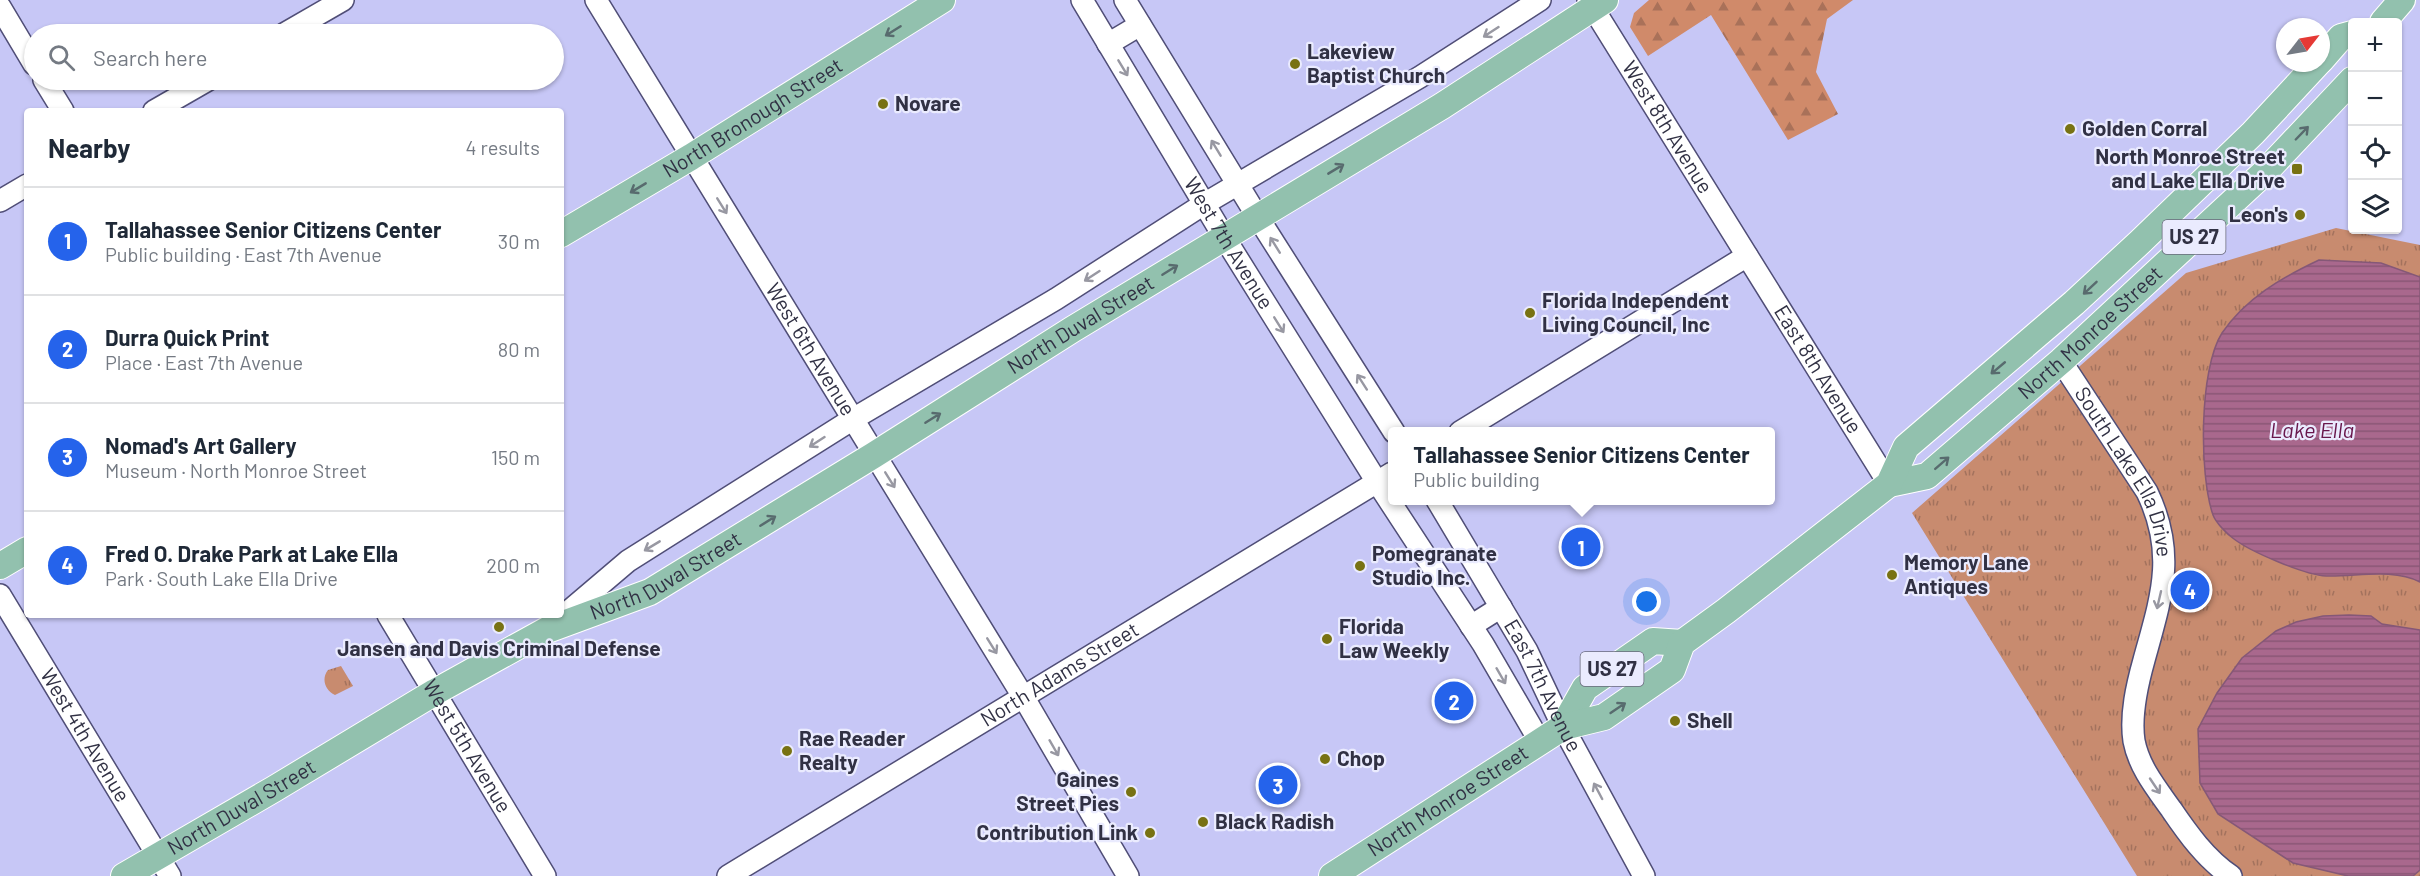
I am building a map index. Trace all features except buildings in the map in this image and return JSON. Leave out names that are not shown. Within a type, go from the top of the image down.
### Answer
[{"type":"main road","name":"North Bronough Street","points":[[564,232],[691,157],[942,0]]},
{"type":"main road","points":[[2386,18],[2402,0]]},
{"type":"main road","name":"North Duval Street","points":[[124,876],[164,865],[274,789],[435,692],[547,630],[650,592],[1257,216],[1442,106],[1595,3]]},
{"type":"main road","name":"North Monroe Street","points":[[2330,50],[2341,37],[2348,35]]},
{"type":"main road","name":"North Monroe Street","points":[[1889,484],[1906,447],[2140,242],[2253,133],[2310,72]]},
{"type":"main road","name":"North Monroe Street","points":[[1332,876],[1563,727],[1604,717],[1672,670],[1682,643],[1889,484],[1927,476],[2061,361],[2266,171],[2348,84]]},
{"type":"main road","points":[[2042,330],[2061,361]]},
{"type":"main road","points":[[0,566],[24,552]]},
{"type":"main road","name":"North Monroe Street","points":[[1563,727],[1585,688],[1653,641],[1682,643]]},
{"type":"street","points":[[301,24],[343,0]]},
{"type":"street","name":"West 6th Avenue","points":[[596,0],[1024,698],[1128,876]]},
{"type":"street","name":"West 7th Avenue","points":[[1082,0],[1224,237],[1385,478]]},
{"type":"street","name":"West 7th Avenue","points":[[1125,0],[1257,216],[1391,427]]},
{"type":"street","name":"North Duval Street","points":[[564,616],[628,561],[852,419],[1056,299],[1204,204],[1420,77],[1540,0]]},
{"type":"street","name":"West 8th Avenue","points":[[1595,3],[1747,256]]},
{"type":"street","points":[[0,7],[24,47]]},
{"type":"street","points":[[1108,44],[1140,25]]},
{"type":"street","points":[[50,90],[61,108]]},
{"type":"street","points":[[159,108],[191,90]]},
{"type":"street","points":[[0,201],[24,187]]},
{"type":"street","points":[[1468,427],[1747,256]]},
{"type":"street","name":"East 8th Avenue","points":[[1747,256],[1889,484]]},
{"type":"street","name":"South Lake Ella Drive","points":[[2061,361],[2147,492],[2164,537],[2162,584],[2137,685],[2133,723],[2134,741],[2139,760],[2186,831],[2207,856],[2231,876]]},
{"type":"street","name":"North Adams Street","points":[[728,876],[1385,478]]},
{"type":"street","name":"East 7th Avenue","points":[[1401,505],[1540,742]]},
{"type":"street","name":"East 7th Avenue","points":[[1439,505],[1527,651],[1563,727],[1644,876]]},
{"type":"street","name":"West 4th Avenue","points":[[0,595],[164,865]]},
{"type":"street","points":[[1471,626],[1501,607]]},
{"type":"street","name":"West 5th Avenue","points":[[390,618],[545,876]]},
{"type":"street","name":"North Duval Street","points":[[547,630],[561,618]]},
{"type":"green space","points":[[1649,0],[1853,0],[1827,19],[1816,72],[1838,114],[1788,140],[1711,15],[1648,56],[1630,27],[1634,13]]},
{"type":"green space","points":[[2336,228],[2348,230],[2348,234],[2366,234],[2420,245],[2420,876],[2137,876],[1912,513],[2186,273]]},
{"type":"green space","points":[[341,666],[353,686],[335,695],[327,687],[325,677],[328,670]]},
{"type":"water","name":"Lake Ella","points":[[2319,260],[2381,263],[2420,277],[2420,582],[2398,575],[2326,576],[2305,572],[2242,544],[2225,531],[2213,515],[2205,475],[2204,422],[2205,396],[2214,350],[2222,333],[2253,299],[2291,274]]},
{"type":"water","points":[[2323,616],[2371,616],[2382,624],[2420,630],[2420,870],[2413,876],[2348,876],[2293,863],[2218,814],[2200,783],[2198,729],[2217,693],[2242,658],[2276,631],[2296,622]]},
{"type":"place","name":"Lakeview Baptist Church","points":[[1295,64]]},
{"type":"place","name":"Novare","points":[[883,104]]},
{"type":"place","name":"Golden Corral","points":[[2070,129]]},
{"type":"place","name":"North Monroe Street and Lake Ella Drive","points":[[2297,169]]},
{"type":"place","name":"Leon's","points":[[2300,215]]},
{"type":"place","name":"Florida Independent Living Council, Inc","points":[[1530,313]]},
{"type":"place","name":"Tallahassee Senior Citizens Center","points":[[1581,547]]},
{"type":"place","name":"Pomegranate Studio Inc.","points":[[1360,566]]},
{"type":"place","name":"Memory Lane Antiques","points":[[1892,575]]},
{"type":"place","name":"Fred O. Drake Park at Lake Ella","points":[[2190,590]]},
{"type":"place","name":"Jansen and Davis Criminal Defense","points":[[499,627]]},
{"type":"place","name":"Florida Law Weekly","points":[[1327,639]]},
{"type":"place","name":"Durra Quick Print","points":[[1454,701]]},
{"type":"place","name":"Shell","points":[[1675,721]]},
{"type":"place","name":"Rae Reader Realty","points":[[787,751]]},
{"type":"place","name":"Chop","points":[[1325,759]]},
{"type":"place","name":"Nomad's Art Gallery","points":[[1278,785]]},
{"type":"place","name":"Gaines Street Pies","points":[[1131,792]]},
{"type":"place","name":"Black Radish","points":[[1203,822]]},
{"type":"place","name":"Contribution Link","points":[[1150,833]]}]
